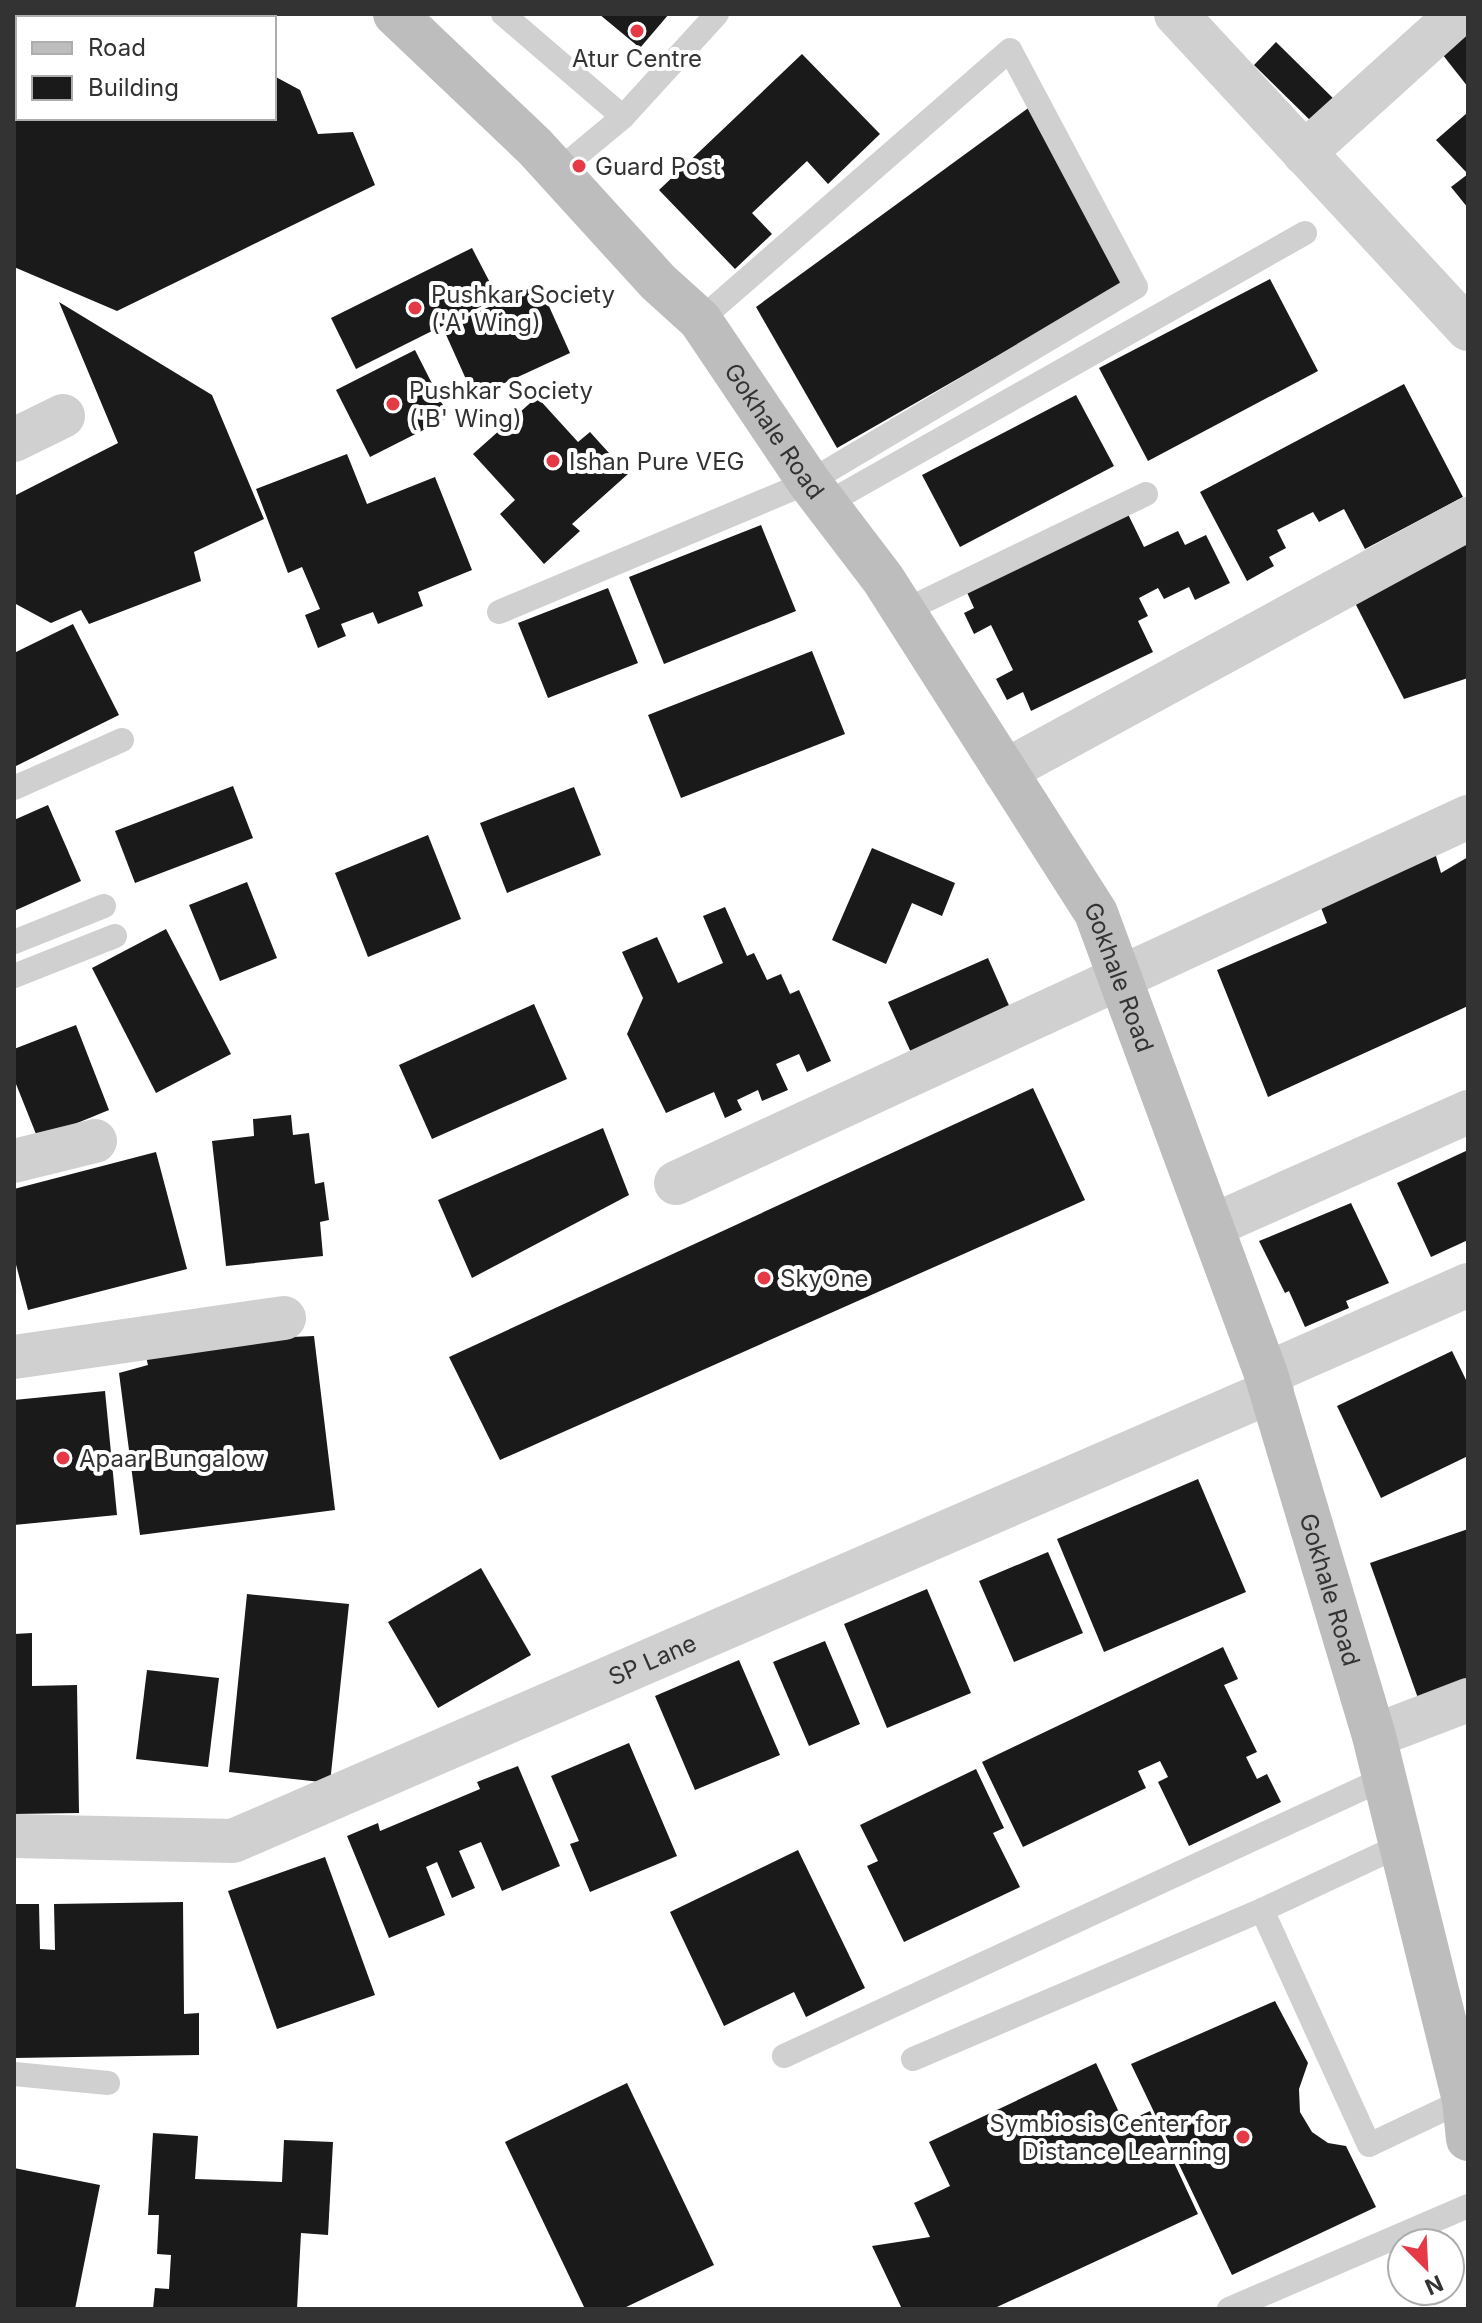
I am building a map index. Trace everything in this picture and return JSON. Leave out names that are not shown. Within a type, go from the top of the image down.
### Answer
[{"type":"street","name":"Gokhale Road","points":[[395,14],[558,171],[658,282],[700,320],[817,493],[904,611],[1096,913],[1269,1383],[1374,1736],[1467,2113]]},
{"type":"street","points":[[1176,14],[1468,329]]},
{"type":"street","points":[[1304,153],[1458,14]]},
{"type":"street","points":[[14,440],[63,416]]},
{"type":"street","points":[[1005,771],[1468,519]]},
{"type":"street","points":[[676,1183],[1468,817]]},
{"type":"street","points":[[1212,1226],[1468,1112]]},
{"type":"street","points":[[14,1161],[95,1141]]},
{"type":"street","name":"SP Lane","points":[[14,1836],[233,1841],[1269,1383],[1468,1285]]},
{"type":"street","points":[[14,1357],[284,1318]]},
{"type":"street","points":[[1374,1736],[1468,1700]]},
{"type":"lane","points":[[503,14],[623,117]]},
{"type":"lane","points":[[558,171],[623,117],[717,14]]},
{"type":"lane","points":[[700,320],[1010,50],[1136,287],[817,493]]},
{"type":"lane","points":[[499,612],[817,493],[1305,233]]},
{"type":"lane","points":[[904,611],[1146,494]]},
{"type":"lane","points":[[14,788],[122,740]]},
{"type":"lane","points":[[14,942],[104,906]]},
{"type":"lane","points":[[14,976],[115,936]]},
{"type":"lane","points":[[784,2056],[1385,1778]]},
{"type":"lane","points":[[913,2059],[1262,1910],[1401,1845]]},
{"type":"lane","points":[[1262,1910],[1369,2145],[1467,2113]]},
{"type":"lane","points":[[14,2074],[108,2083]]},
{"type":"lane","points":[[1229,2309],[1468,2206]]},
{"type":"building","points":[[131,14],[155,16],[52,16]]},
{"type":"building","name":"Atur Centre","points":[[599,14],[669,14],[640,48]]},
{"type":"building","points":[[1468,28],[1468,87],[1439,50]]},
{"type":"building","points":[[1276,42],[1339,104],[1317,127],[1254,65]]},
{"type":"building","points":[[802,54],[880,134],[828,184],[807,161],[752,213],[772,234],[735,269],[659,190]]},
{"type":"building","points":[[16,72],[16,120],[276,120],[276,77],[300,90],[318,134],[353,132],[375,185],[117,311],[14,267]]},
{"type":"building","points":[[1031,106],[1125,283],[837,448],[756,307]]},
{"type":"building","points":[[1467,113],[1468,170],[1466,172],[1436,140]]},
{"type":"building","points":[[1468,174],[1468,208],[1451,187]]},
{"type":"building","name":"Pushkar Society ('A' Wing)","points":[[472,248],[498,298],[356,369],[331,318]]},
{"type":"building","points":[[1270,279],[1318,371],[1148,461],[1099,368]]},
{"type":"building","points":[[539,284],[570,353],[474,397],[443,328]]},
{"type":"building","points":[[59,302],[212,395],[264,519],[194,552],[201,581],[89,624],[81,610],[51,623],[14,603],[14,496],[118,443]]},
{"type":"building","name":"Pushkar Society ('B' Wing)","points":[[415,350],[449,417],[370,457],[336,390]]},
{"type":"building","points":[[1404,384],[1463,497],[1365,549],[1344,509],[1319,522],[1313,512],[1277,530],[1286,548],[1269,557],[1274,566],[1247,581],[1200,492]]},
{"type":"building","points":[[1076,395],[1114,466],[960,547],[922,475]]},
{"type":"building","points":[[537,397],[578,442],[590,432],[628,474],[572,524],[580,531],[544,564],[500,514],[515,500],[473,454]]},
{"type":"building","points":[[347,454],[367,504],[435,477],[472,570],[418,592],[423,606],[378,624],[373,612],[341,624],[346,636],[318,648],[305,615],[320,609],[302,567],[288,573],[256,489]]},
{"type":"building","points":[[1126,510],[1144,547],[1178,531],[1185,545],[1206,535],[1230,583],[1195,600],[1189,587],[1164,599],[1158,588],[1139,598],[1148,616],[1138,621],[1153,652],[1031,711],[1023,692],[1007,700],[996,679],[1013,670],[991,625],[974,634],[964,613],[974,608],[965,588]]},
{"type":"building","points":[[761,525],[796,611],[664,664],[629,577]]},
{"type":"building","points":[[1468,537],[1468,678],[1404,699],[1353,599]]},
{"type":"building","points":[[608,588],[638,663],[548,698],[518,623]]},
{"type":"building","points":[[73,624],[119,715],[14,767],[14,653]]},
{"type":"building","points":[[812,651],[845,734],[681,798],[648,715]]},
{"type":"building","points":[[233,786],[253,838],[135,883],[115,831]]},
{"type":"building","points":[[574,787],[601,855],[507,893],[480,823]]},
{"type":"building","points":[[48,805],[81,881],[14,911],[14,820]]},
{"type":"building","points":[[428,835],[461,919],[368,957],[335,873]]},
{"type":"building","points":[[1433,846],[1441,873],[1468,857],[1468,1006],[1268,1097],[1217,970],[1327,923],[1318,900]]},
{"type":"building","points":[[872,848],[955,883],[942,916],[912,903],[886,964],[832,940]]},
{"type":"building","points":[[247,882],[277,958],[220,981],[189,905]]},
{"type":"building","points":[[725,907],[747,956],[754,953],[767,980],[781,974],[790,994],[799,990],[831,1061],[807,1072],[799,1054],[776,1064],[788,1090],[762,1101],[758,1090],[737,1100],[742,1110],[725,1118],[714,1092],[666,1113],[627,1034],[643,998],[622,952],[657,937],[678,983],[723,963],[703,916]]},
{"type":"building","points":[[166,929],[231,1054],[156,1093],[92,968]]},
{"type":"building","points":[[988,958],[1011,1010],[914,1059],[888,1002]]},
{"type":"building","points":[[534,1004],[567,1079],[432,1139],[399,1065]]},
{"type":"building","points":[[76,1025],[109,1110],[38,1139],[14,1079],[14,1049]]},
{"type":"building","name":"SkyOne","points":[[1033,1088],[1085,1200],[500,1460],[449,1357]]},
{"type":"building","points":[[291,1115],[293,1135],[309,1133],[315,1184],[324,1182],[329,1220],[320,1222],[323,1256],[226,1266],[212,1141],[254,1136],[253,1119]]},
{"type":"building","points":[[603,1128],[629,1195],[472,1278],[438,1200]]},
{"type":"building","points":[[1468,1150],[1468,1240],[1431,1257],[1397,1183]]},
{"type":"building","points":[[156,1152],[187,1269],[28,1310],[14,1257],[14,1189]]},
{"type":"building","points":[[1351,1203],[1389,1283],[1346,1301],[1349,1308],[1305,1327],[1289,1291],[1285,1293],[1259,1241]]},
{"type":"building","points":[[314,1336],[335,1510],[140,1535],[119,1373],[148,1365],[143,1344]]},
{"type":"building","points":[[1452,1351],[1468,1384],[1468,1456],[1381,1498],[1337,1406]]},
{"type":"building","name":"Apaar Bungalow","points":[[105,1391],[117,1515],[14,1525],[14,1400]]},
{"type":"building","points":[[1198,1479],[1246,1592],[1104,1652],[1057,1539]]},
{"type":"building","points":[[1468,1529],[1468,1684],[1419,1701],[1370,1563]]},
{"type":"building","points":[[1048,1552],[1083,1633],[1014,1662],[979,1581]]},
{"type":"building","points":[[481,1568],[531,1655],[438,1708],[388,1622]]},
{"type":"building","points":[[927,1589],[971,1693],[887,1728],[844,1624]]},
{"type":"building","points":[[247,1594],[349,1604],[330,1783],[229,1772]]},
{"type":"building","points":[[32,1633],[32,1686],[77,1685],[79,1813],[14,1814],[14,1634]]},
{"type":"building","points":[[825,1641],[860,1724],[809,1746],[773,1662]]},
{"type":"building","points":[[1223,1647],[1238,1679],[1224,1685],[1257,1752],[1246,1757],[1257,1779],[1267,1774],[1281,1802],[1189,1846],[1158,1782],[1168,1777],[1160,1761],[1138,1771],[1146,1788],[1023,1847],[982,1762]]},
{"type":"building","points":[[739,1660],[780,1755],[695,1790],[655,1696]]},
{"type":"building","points":[[147,1670],[219,1678],[208,1767],[136,1759]]},
{"type":"building","points":[[629,1743],[677,1856],[590,1892],[570,1844],[579,1841],[551,1776]]},
{"type":"building","points":[[518,1766],[560,1866],[502,1891],[481,1842],[459,1851],[475,1888],[452,1898],[437,1862],[426,1867],[445,1915],[389,1938],[347,1836],[378,1823],[380,1831],[480,1789],[477,1782]]},
{"type":"building","points":[[976,1769],[1004,1828],[993,1833],[1020,1887],[904,1942],[867,1866],[878,1861],[860,1825]]},
{"type":"building","points":[[798,1850],[865,1988],[806,2017],[794,1992],[724,2026],[670,1912]]},
{"type":"building","points":[[325,1857],[375,1995],[277,2029],[228,1891]]},
{"type":"building","points":[[183,1902],[184,2014],[199,2013],[199,2055],[14,2058],[14,1904],[39,1904],[40,1949],[55,1950],[54,1904]]},
{"type":"building","name":"Symbiosis Center for Distance Learning","points":[[1275,2001],[1308,2063],[1299,2089],[1300,2112],[1312,2132],[1328,2143],[1346,2146],[1376,2207],[1232,2275],[1131,2064]]},
{"type":"building","points":[[1096,2063],[1124,2123],[1150,2111],[1198,2214],[998,2309],[902,2309],[872,2246],[930,2237],[914,2203],[950,2186],[929,2142]]},
{"type":"building","points":[[627,2083],[714,2265],[622,2309],[585,2309],[505,2142]]},
{"type":"building","points":[[153,2133],[198,2136],[195,2179],[282,2182],[284,2140],[333,2142],[328,2235],[301,2233],[297,2309],[153,2309],[155,2288],[169,2289],[171,2255],[157,2254],[159,2215],[148,2215]]},
{"type":"building","points":[[14,2168],[100,2185],[75,2309],[14,2309]]},
{"type":"place","name":"Atur Centre","points":[[637,31]]},
{"type":"place","name":"Guard Post","points":[[579,166]]},
{"type":"place","name":"Pushkar Society ('A' Wing)","points":[[415,308]]},
{"type":"place","name":"Pushkar Society ('B' Wing)","points":[[393,404]]},
{"type":"place","name":"Ishan Pure VEG","points":[[553,461]]},
{"type":"place","name":"SkyOne","points":[[764,1278]]},
{"type":"place","name":"Apaar Bungalow","points":[[63,1458]]},
{"type":"place","name":"Symbiosis Center for Distance Learning","points":[[1243,2137]]}]
